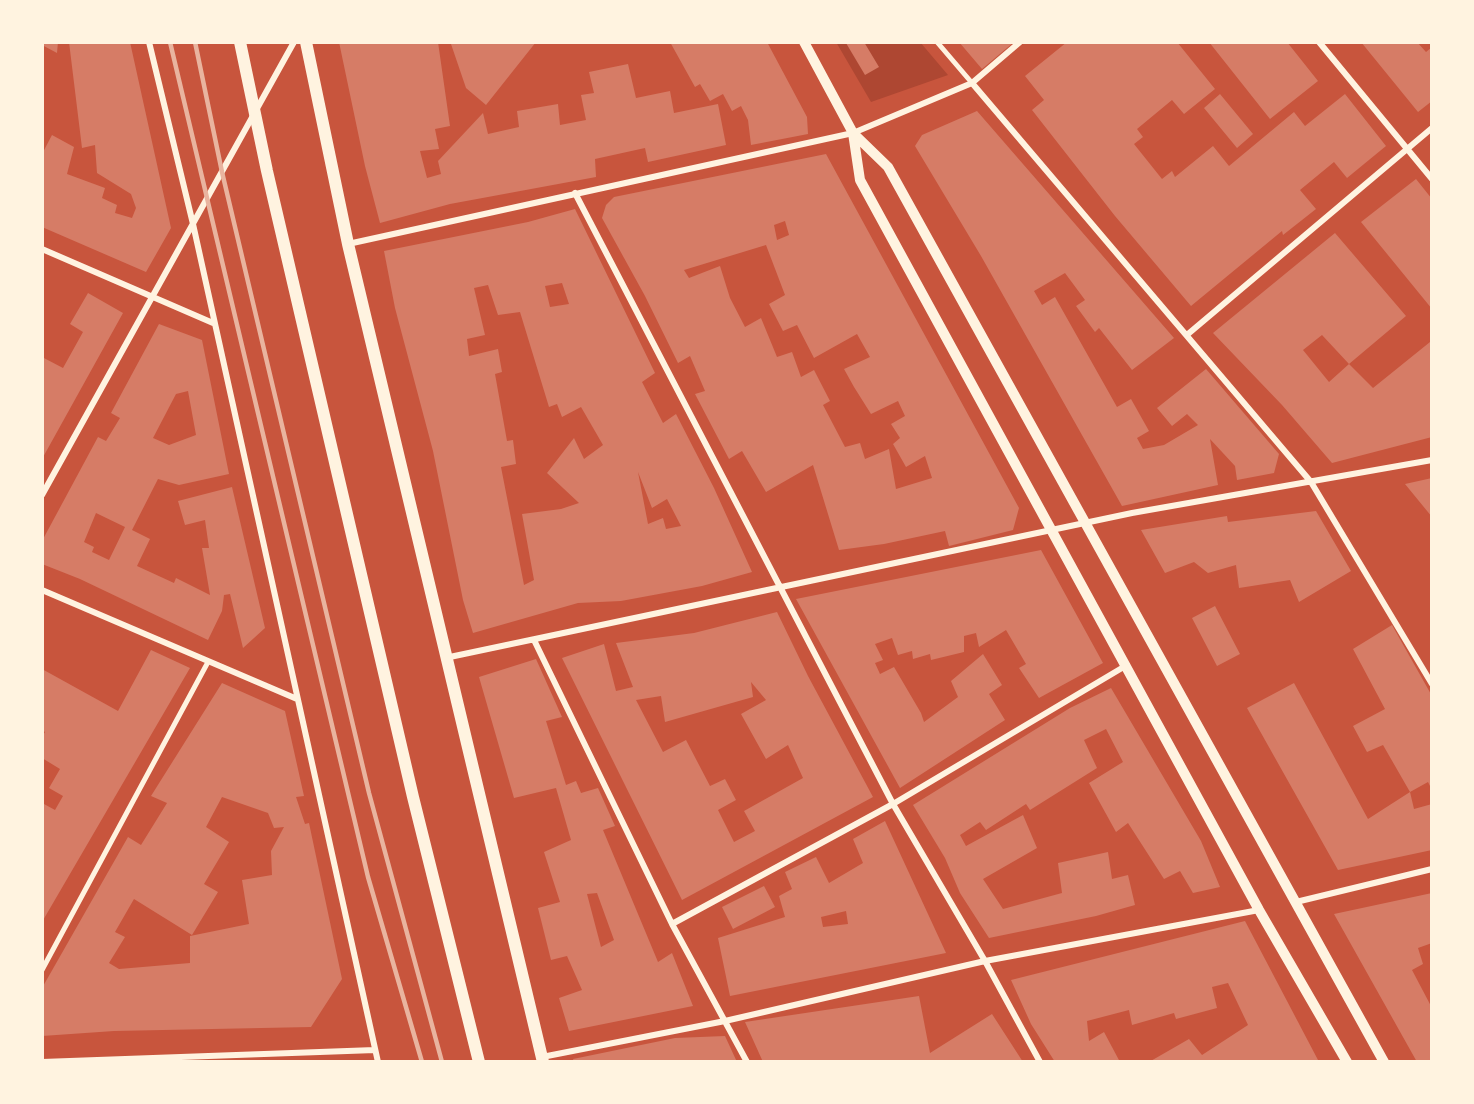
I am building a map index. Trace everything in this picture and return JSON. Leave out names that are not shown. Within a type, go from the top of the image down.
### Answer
[{"type":"main road","points":[[240,42],[413,796],[479,1062]]},
{"type":"main road","points":[[306,42],[348,244],[444,658],[542,1060]]},
{"type":"street","points":[[149,42],[193,224],[213,323],[378,1062]]},
{"type":"street","points":[[42,495],[294,42]]},
{"type":"street","points":[[804,42],[853,133],[888,167],[1384,1062]]},
{"type":"street","points":[[937,42],[1188,334],[1311,482],[1432,684]]},
{"type":"street","points":[[348,244],[853,133],[972,83],[1020,42]]},
{"type":"street","points":[[1319,42],[1432,178]]},
{"type":"street","points":[[1188,334],[1432,128]]},
{"type":"street","points":[[853,133],[860,180],[1128,665],[1259,910],[1347,1062]]},
{"type":"street","points":[[576,193],[893,804],[985,961],[1040,1062]]},
{"type":"street","points":[[42,249],[213,323]]},
{"type":"street","points":[[444,658],[782,589],[1053,530],[1432,460]]},
{"type":"street","points":[[42,590],[297,699]]},
{"type":"street","points":[[534,640],[672,924],[747,1062]]},
{"type":"street","points":[[42,970],[208,662]]},
{"type":"street","points":[[672,924],[893,804],[1128,665]]},
{"type":"street","points":[[1296,902],[1432,868]]},
{"type":"street","points":[[542,1060],[725,1021],[985,961],[1259,910]]},
{"type":"street","points":[[42,1062],[375,1050]]},
{"type":"shaded area","points":[[836,42],[920,42],[948,75],[871,102]]},
{"type":"building","points":[[42,42],[58,42],[57,53],[42,45]]},
{"type":"building","points":[[69,42],[130,42],[171,228],[146,272],[42,227],[42,154],[52,135],[74,147],[67,174],[105,188],[102,198],[117,205],[115,213],[132,218],[136,208],[131,194],[97,173],[95,145],[82,148]]},
{"type":"building","points":[[339,42],[438,42],[450,126],[435,129],[439,149],[420,151],[427,178],[441,174],[438,161],[483,113],[488,134],[519,127],[517,111],[558,104],[560,125],[586,120],[581,95],[594,93],[589,72],[628,64],[636,98],[670,91],[674,113],[718,104],[726,145],[648,162],[645,148],[595,159],[596,177],[450,204],[380,223],[365,166]]},
{"type":"building","points":[[452,42],[536,42],[486,105],[466,88]]},
{"type":"building","points":[[670,42],[767,42],[807,117],[808,134],[751,145],[748,120],[741,106],[732,111],[723,94],[710,101],[700,84],[695,87]]},
{"type":"building","points":[[864,42],[879,67],[865,75],[846,43]]},
{"type":"building","points":[[959,42],[1014,42],[982,69]]},
{"type":"building","points":[[1067,42],[1177,42],[1215,89],[1184,114],[1172,100],[1137,129],[1143,137],[1134,144],[1162,179],[1172,171],[1175,177],[1213,146],[1229,166],[1294,112],[1305,126],[1345,94],[1386,146],[1347,178],[1334,162],[1300,190],[1316,209],[1283,235],[1282,231],[1191,306],[1115,216],[1032,110],[1044,100],[1025,76]]},
{"type":"building","points":[[1209,42],[1287,42],[1318,81],[1270,119]]},
{"type":"building","points":[[1361,42],[1417,42],[1426,52],[1432,47],[1432,101],[1418,112]]},
{"type":"building","points":[[1220,94],[1253,134],[1237,148],[1204,108]]},
{"type":"building","points":[[977,111],[1174,338],[1132,370],[1099,328],[1095,332],[1076,306],[1085,300],[1065,273],[1034,291],[1042,305],[1055,297],[1117,407],[1131,399],[1149,431],[1137,438],[1143,449],[1164,445],[1198,425],[1187,414],[1172,426],[1157,408],[1206,369],[1279,454],[1274,473],[1237,480],[1235,466],[1210,439],[1218,485],[1122,506],[981,256],[915,146],[922,135]]},
{"type":"building","points":[[826,154],[1019,508],[1013,530],[949,546],[945,531],[884,544],[839,550],[813,465],[766,492],[742,451],[729,459],[695,394],[705,391],[690,356],[678,363],[645,296],[602,218],[606,205],[614,197]],"holes":[[[785,221],[789,235],[777,240],[774,225]],[[766,245],[785,295],[769,304],[783,331],[797,325],[814,358],[857,334],[870,357],[844,369],[871,414],[898,401],[905,416],[891,424],[900,438],[893,444],[906,467],[925,456],[932,478],[896,489],[889,449],[865,459],[860,443],[845,447],[823,405],[830,401],[814,370],[801,377],[792,352],[777,357],[761,318],[745,327],[730,298],[720,266],[689,278],[684,270]]]},
{"type":"building","points":[[1416,179],[1432,199],[1432,309],[1361,222]]},
{"type":"building","points":[[575,209],[655,373],[642,382],[663,423],[676,414],[714,488],[752,572],[702,586],[621,601],[578,603],[473,633],[463,600],[433,451],[395,308],[384,251],[528,222]],"holes":[[[562,283],[569,304],[550,307],[545,286]],[[488,285],[498,315],[520,312],[549,407],[557,404],[562,417],[581,407],[603,445],[584,459],[574,438],[547,473],[579,503],[561,509],[522,514],[534,580],[524,585],[501,467],[516,464],[513,440],[507,441],[495,374],[502,372],[498,349],[469,356],[467,339],[485,335],[474,288]],[[638,472],[652,508],[667,499],[681,526],[666,529],[663,518],[648,524]]]},
{"type":"building","points":[[1335,233],[1406,316],[1349,364],[1373,388],[1430,342],[1432,344],[1432,437],[1332,463],[1282,405],[1213,333]],"holes":[[[1322,335],[1349,364],[1329,382],[1303,350]]]},
{"type":"building","points":[[88,293],[123,313],[42,459],[42,357],[63,368],[83,332],[70,324]]},
{"type":"building","points":[[159,324],[202,340],[229,474],[179,485],[158,479],[132,530],[150,539],[137,566],[174,583],[176,578],[210,595],[202,548],[209,548],[205,520],[185,525],[178,501],[232,487],[265,628],[243,648],[230,594],[224,595],[222,611],[208,640],[80,579],[42,564],[42,541],[98,437],[106,441],[120,418],[111,413]],"holes":[[[188,391],[196,435],[169,445],[153,438],[176,394]],[[96,513],[125,527],[109,560],[92,552],[94,547],[84,542]]]},
{"type":"building","points":[[1432,478],[1432,517],[1405,484]]},
{"type":"building","points":[[1316,511],[1351,571],[1299,602],[1290,580],[1239,588],[1236,565],[1208,573],[1194,562],[1165,573],[1141,530],[1227,516],[1228,522]]},
{"type":"building","points":[[1041,550],[1103,663],[1039,698],[1019,668],[1026,664],[1006,630],[979,647],[976,633],[964,636],[964,652],[931,660],[930,654],[913,659],[912,651],[898,655],[892,638],[875,644],[883,660],[875,663],[880,674],[894,667],[924,722],[958,697],[951,681],[983,654],[1002,685],[989,694],[1005,720],[900,788],[796,599]]},
{"type":"building","points":[[1215,606],[1240,654],[1217,666],[1192,618]]},
{"type":"building","points":[[777,612],[808,676],[873,797],[682,900],[562,658],[604,644],[616,691],[633,687],[616,643],[694,633]],"holes":[[[751,682],[766,700],[741,714],[766,759],[788,745],[803,778],[744,811],[755,831],[734,842],[718,810],[736,800],[725,779],[710,786],[686,740],[663,752],[636,700],[661,696],[665,722],[753,697]]]},
{"type":"building","points":[[1392,625],[1432,696],[1432,790],[1428,782],[1410,792],[1383,745],[1367,752],[1353,726],[1385,709],[1353,649]]},
{"type":"building","points":[[151,650],[190,668],[42,922],[42,808],[44,804],[55,810],[63,796],[49,788],[60,769],[42,758],[42,737],[45,732],[42,730],[42,669],[118,711]]},
{"type":"building","points":[[536,659],[562,717],[546,721],[566,785],[576,781],[581,793],[598,788],[615,826],[603,830],[658,962],[672,953],[693,1006],[569,1031],[559,998],[582,990],[567,956],[551,960],[538,908],[560,902],[544,852],[571,840],[556,788],[514,798],[479,677]],"holes":[[[597,893],[614,940],[601,947],[587,894]]]},
{"type":"building","points":[[222,683],[285,711],[304,796],[296,797],[305,824],[309,823],[342,979],[311,1027],[114,1031],[42,1036],[42,988],[128,837],[141,845],[167,803],[151,796]],"holes":[[[222,797],[268,813],[274,828],[284,827],[271,851],[272,875],[242,880],[249,924],[190,936],[190,963],[119,969],[109,963],[125,937],[115,932],[134,899],[192,935],[218,892],[204,884],[229,842],[206,827]]]},
{"type":"building","points":[[1294,683],[1368,819],[1410,792],[1414,809],[1432,804],[1432,850],[1338,870],[1247,708]]},
{"type":"building","points":[[1111,688],[1201,841],[1220,887],[1193,893],[1180,871],[1164,879],[1128,823],[1116,832],[1089,783],[1123,762],[1106,729],[1084,740],[1097,768],[1030,810],[1026,804],[986,830],[980,822],[960,835],[966,846],[1023,815],[1037,848],[983,879],[1003,909],[1062,893],[1058,863],[1108,852],[1112,879],[1128,875],[1135,905],[1096,916],[989,938],[960,893],[945,858],[913,805],[1070,708]]},
{"type":"building","points":[[885,821],[946,953],[730,996],[718,938],[785,917],[779,896],[792,889],[785,872],[816,857],[829,883],[863,863],[853,839]],"holes":[[[846,911],[848,924],[823,927],[821,917]]]},
{"type":"building","points":[[764,886],[775,907],[733,929],[722,907]]},
{"type":"building","points":[[1432,893],[1432,943],[1418,948],[1423,964],[1412,970],[1432,1008],[1432,1062],[1417,1062],[1334,914]]},
{"type":"building","points":[[1245,921],[1318,1060],[1315,1062],[1149,1062],[1189,1039],[1202,1055],[1248,1025],[1228,983],[1212,987],[1217,1008],[1176,1019],[1174,1013],[1132,1025],[1129,1010],[1087,1021],[1089,1041],[1104,1032],[1120,1062],[1055,1062],[1031,1024],[1011,980]]},
{"type":"building","points":[[919,996],[930,1053],[992,1014],[1023,1062],[763,1062],[745,1022]]},
{"type":"building","points":[[725,1036],[737,1062],[574,1062],[573,1059],[675,1038]]},
{"type":"railway","points":[[170,42],[368,877],[422,1062]]},
{"type":"railway","points":[[195,42],[222,172],[369,793],[442,1062]]}]
